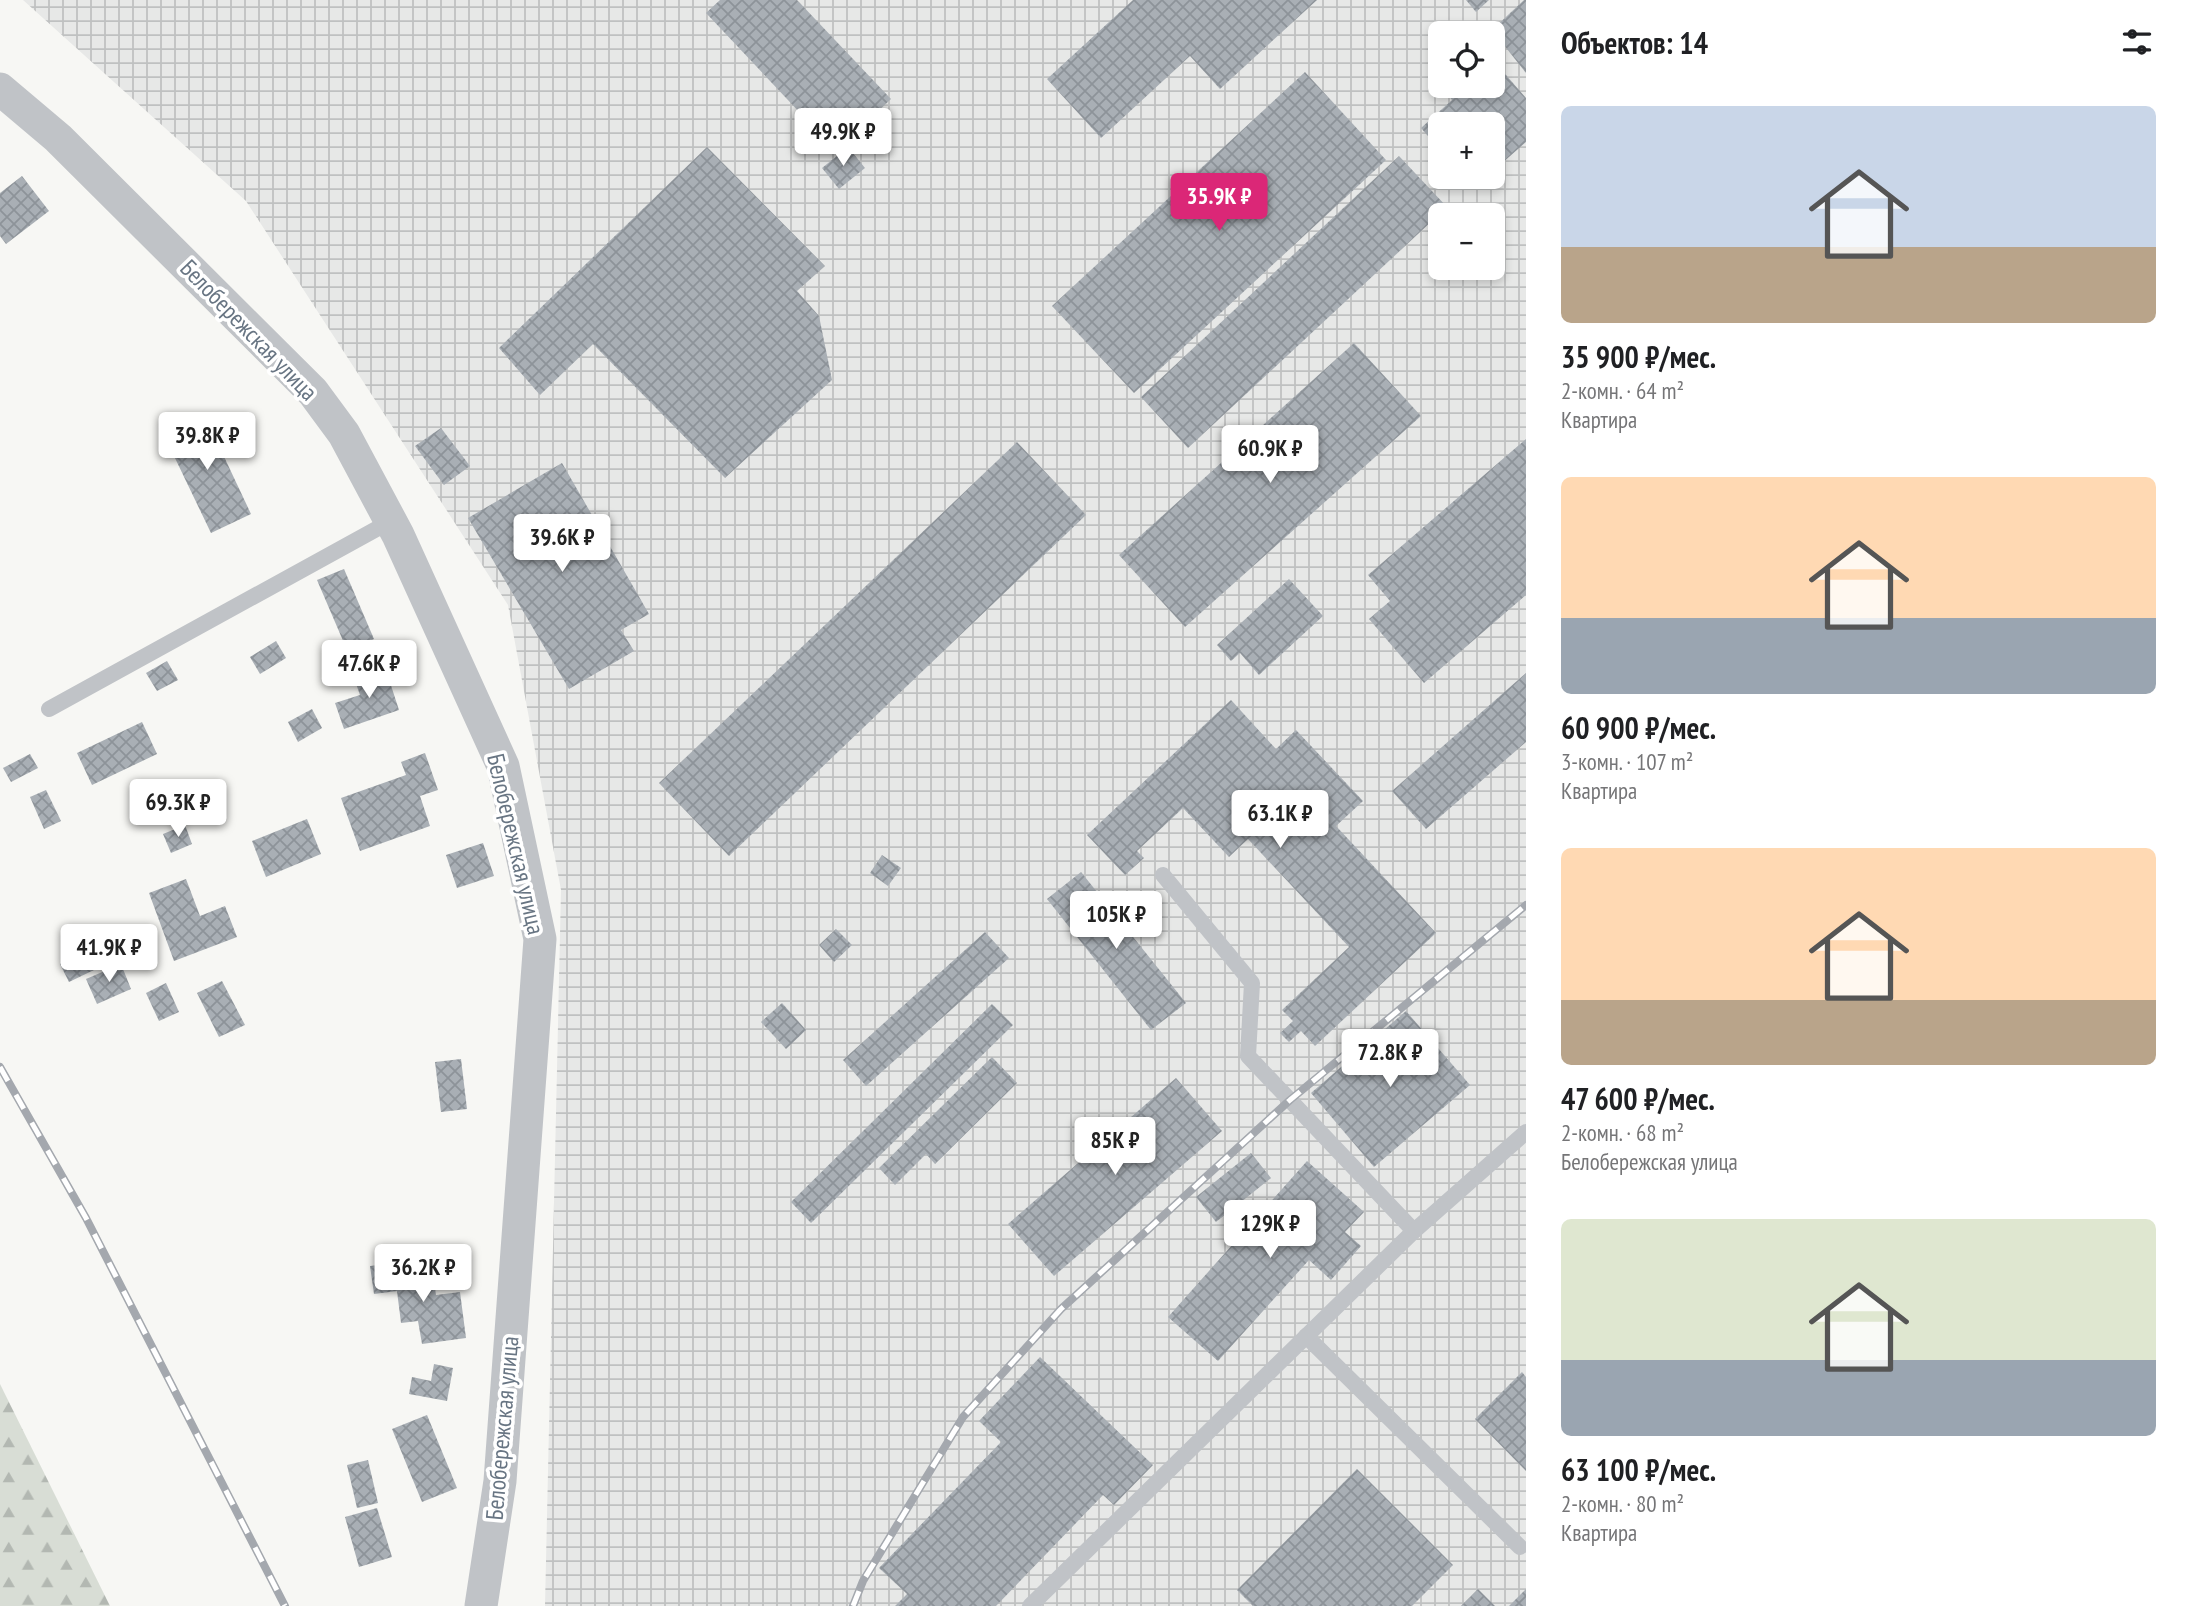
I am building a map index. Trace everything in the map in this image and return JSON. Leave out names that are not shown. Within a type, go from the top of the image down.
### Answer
[{"type":"street","name":"Белобережская улица","points":[[0,89],[58,138],[313,392],[344,434],[391,521],[503,766],[540,939],[499,1481],[481,1606]]},
{"type":"lane","points":[[49,709],[391,521]]},
{"type":"lane","points":[[1163,875],[1252,982],[1248,1056],[1414,1231]]},
{"type":"lane","points":[[1030,1606],[1414,1231],[1526,1132]]},
{"type":"lane","points":[[1306,1336],[1520,1547]]},
{"type":"shaded area","points":[[23,0],[1526,0],[1526,1606],[545,1606],[561,890],[508,605],[246,201]]},
{"type":"green space","points":[[0,1384],[110,1606],[0,1606]]},
{"type":"building","points":[[720,0],[797,0],[891,99],[836,151],[706,13]]},
{"type":"building","points":[[1133,0],[1317,0],[1220,89],[1190,56],[1101,138],[1047,79]]},
{"type":"building","points":[[1466,0],[1489,0],[1476,12]]},
{"type":"building","points":[[1526,0],[1526,73],[1505,46],[1505,21],[1502,21]]},
{"type":"building","points":[[1305,72],[1386,160],[1134,393],[1052,306]]},
{"type":"building","points":[[1505,74],[1526,98],[1526,142],[1505,160],[1505,112],[1439,112],[1452,100],[1450,98],[1505,98]]},
{"type":"building","points":[[1428,122],[1428,136],[1421,128]]},
{"type":"building","points":[[707,147],[825,266],[797,291],[819,316],[832,380],[725,478],[593,344],[540,395],[499,348]]},
{"type":"building","points":[[848,147],[865,168],[839,189],[822,168]]},
{"type":"building","points":[[1399,156],[1443,203],[1428,203],[1428,225],[1188,448],[1141,397]]},
{"type":"building","points":[[22,176],[49,211],[6,244],[0,236],[0,193]]},
{"type":"building","points":[[1354,343],[1421,416],[1185,627],[1119,555]]},
{"type":"building","points":[[203,412],[251,514],[211,533],[162,431]]},
{"type":"building","points":[[441,428],[470,466],[444,485],[415,446]]},
{"type":"building","points":[[1526,439],[1526,595],[1424,683],[1369,619],[1390,601],[1368,575]]},
{"type":"building","points":[[1017,442],[1086,515],[729,856],[659,783]]},
{"type":"building","points":[[562,463],[649,614],[621,630],[634,651],[569,689],[468,518]]},
{"type":"building","points":[[344,569],[374,639],[347,650],[317,580]]},
{"type":"building","points":[[1289,579],[1323,616],[1259,675],[1240,653],[1231,661],[1217,645]]},
{"type":"building","points":[[276,641],[286,658],[260,674],[250,657]]},
{"type":"building","points":[[167,661],[178,680],[157,691],[146,673]]},
{"type":"building","points":[[385,667],[399,710],[344,729],[335,703],[360,695],[354,678]]},
{"type":"building","points":[[1526,673],[1526,742],[1426,829],[1392,791]]},
{"type":"building","points":[[1231,700],[1276,749],[1296,730],[1363,801],[1336,826],[1436,933],[1315,1046],[1301,1031],[1289,1042],[1280,1033],[1293,1021],[1282,1010],[1349,947],[1248,839],[1229,857],[1183,808],[1137,851],[1144,858],[1125,875],[1087,835]]},
{"type":"building","points":[[312,709],[322,728],[298,742],[288,722]]},
{"type":"building","points":[[142,722],[157,754],[92,785],[77,753]]},
{"type":"building","points":[[425,753],[438,790],[420,796],[430,826],[360,851],[341,798],[406,775],[401,762]]},
{"type":"building","points":[[30,754],[38,768],[11,782],[3,768]]},
{"type":"building","points":[[46,790],[61,821],[44,829],[30,797]]},
{"type":"building","points":[[307,819],[321,854],[266,877],[252,841]]},
{"type":"building","points":[[185,825],[192,844],[171,853],[163,834]]},
{"type":"building","points":[[483,843],[494,876],[457,888],[446,855]]},
{"type":"building","points":[[882,855],[901,868],[888,886],[870,873]]},
{"type":"building","points":[[1081,872],[1186,1003],[1151,1030],[1047,899]]},
{"type":"building","points":[[186,879],[200,916],[225,906],[237,937],[174,961],[149,893]]},
{"type":"building","points":[[836,929],[852,945],[834,962],[819,945]]},
{"type":"building","points":[[985,932],[1009,958],[866,1086],[843,1060]]},
{"type":"building","points":[[87,949],[96,969],[69,982],[60,964]]},
{"type":"building","points":[[121,964],[131,989],[97,1004],[86,979]]},
{"type":"building","points":[[222,981],[245,1025],[219,1037],[197,993]]},
{"type":"building","points":[[166,983],[179,1012],[159,1021],[146,993]]},
{"type":"building","points":[[782,1003],[806,1030],[786,1049],[761,1022]]},
{"type":"building","points":[[992,1004],[1013,1025],[811,1223],[791,1202]]},
{"type":"building","points":[[1406,1011],[1470,1085],[1374,1167],[1311,1093]]},
{"type":"building","points":[[992,1057],[1017,1083],[935,1164],[926,1154],[895,1185],[879,1168]]},
{"type":"building","points":[[461,1059],[467,1109],[441,1112],[435,1062]]},
{"type":"building","points":[[1176,1078],[1222,1131],[1054,1276],[1008,1224]]},
{"type":"building","points":[[1251,1153],[1271,1178],[1216,1222],[1196,1197]]},
{"type":"building","points":[[1307,1161],[1364,1212],[1345,1232],[1361,1246],[1331,1280],[1309,1260],[1218,1361],[1168,1317]]},
{"type":"building","points":[[396,1263],[398,1280],[433,1275],[436,1295],[460,1292],[466,1338],[422,1344],[418,1321],[401,1323],[397,1291],[374,1294],[370,1266]]},
{"type":"building","points":[[1040,1357],[1153,1465],[1114,1505],[1103,1495],[996,1606],[895,1606],[907,1594],[879,1568],[1001,1442],[979,1421]]},
{"type":"building","points":[[434,1364],[453,1368],[447,1401],[409,1394],[412,1377],[431,1381]]},
{"type":"building","points":[[1522,1372],[1526,1377],[1526,1471],[1475,1419]]},
{"type":"building","points":[[427,1415],[457,1488],[422,1502],[392,1429]]},
{"type":"building","points":[[368,1460],[378,1503],[357,1508],[347,1465]]},
{"type":"building","points":[[1357,1469],[1453,1565],[1412,1606],[1253,1606],[1237,1590]]},
{"type":"building","points":[[377,1508],[392,1557],[359,1567],[345,1517]]},
{"type":"building","points":[[1478,1589],[1495,1606],[1461,1606]]},
{"type":"building","points":[[1526,1589],[1526,1606],[1509,1606]]},
{"type":"railway","points":[[853,1606],[863,1581],[963,1417],[1061,1309],[1290,1100],[1526,905]]},
{"type":"railway","points":[[0,1067],[86,1218],[285,1606]]}]
